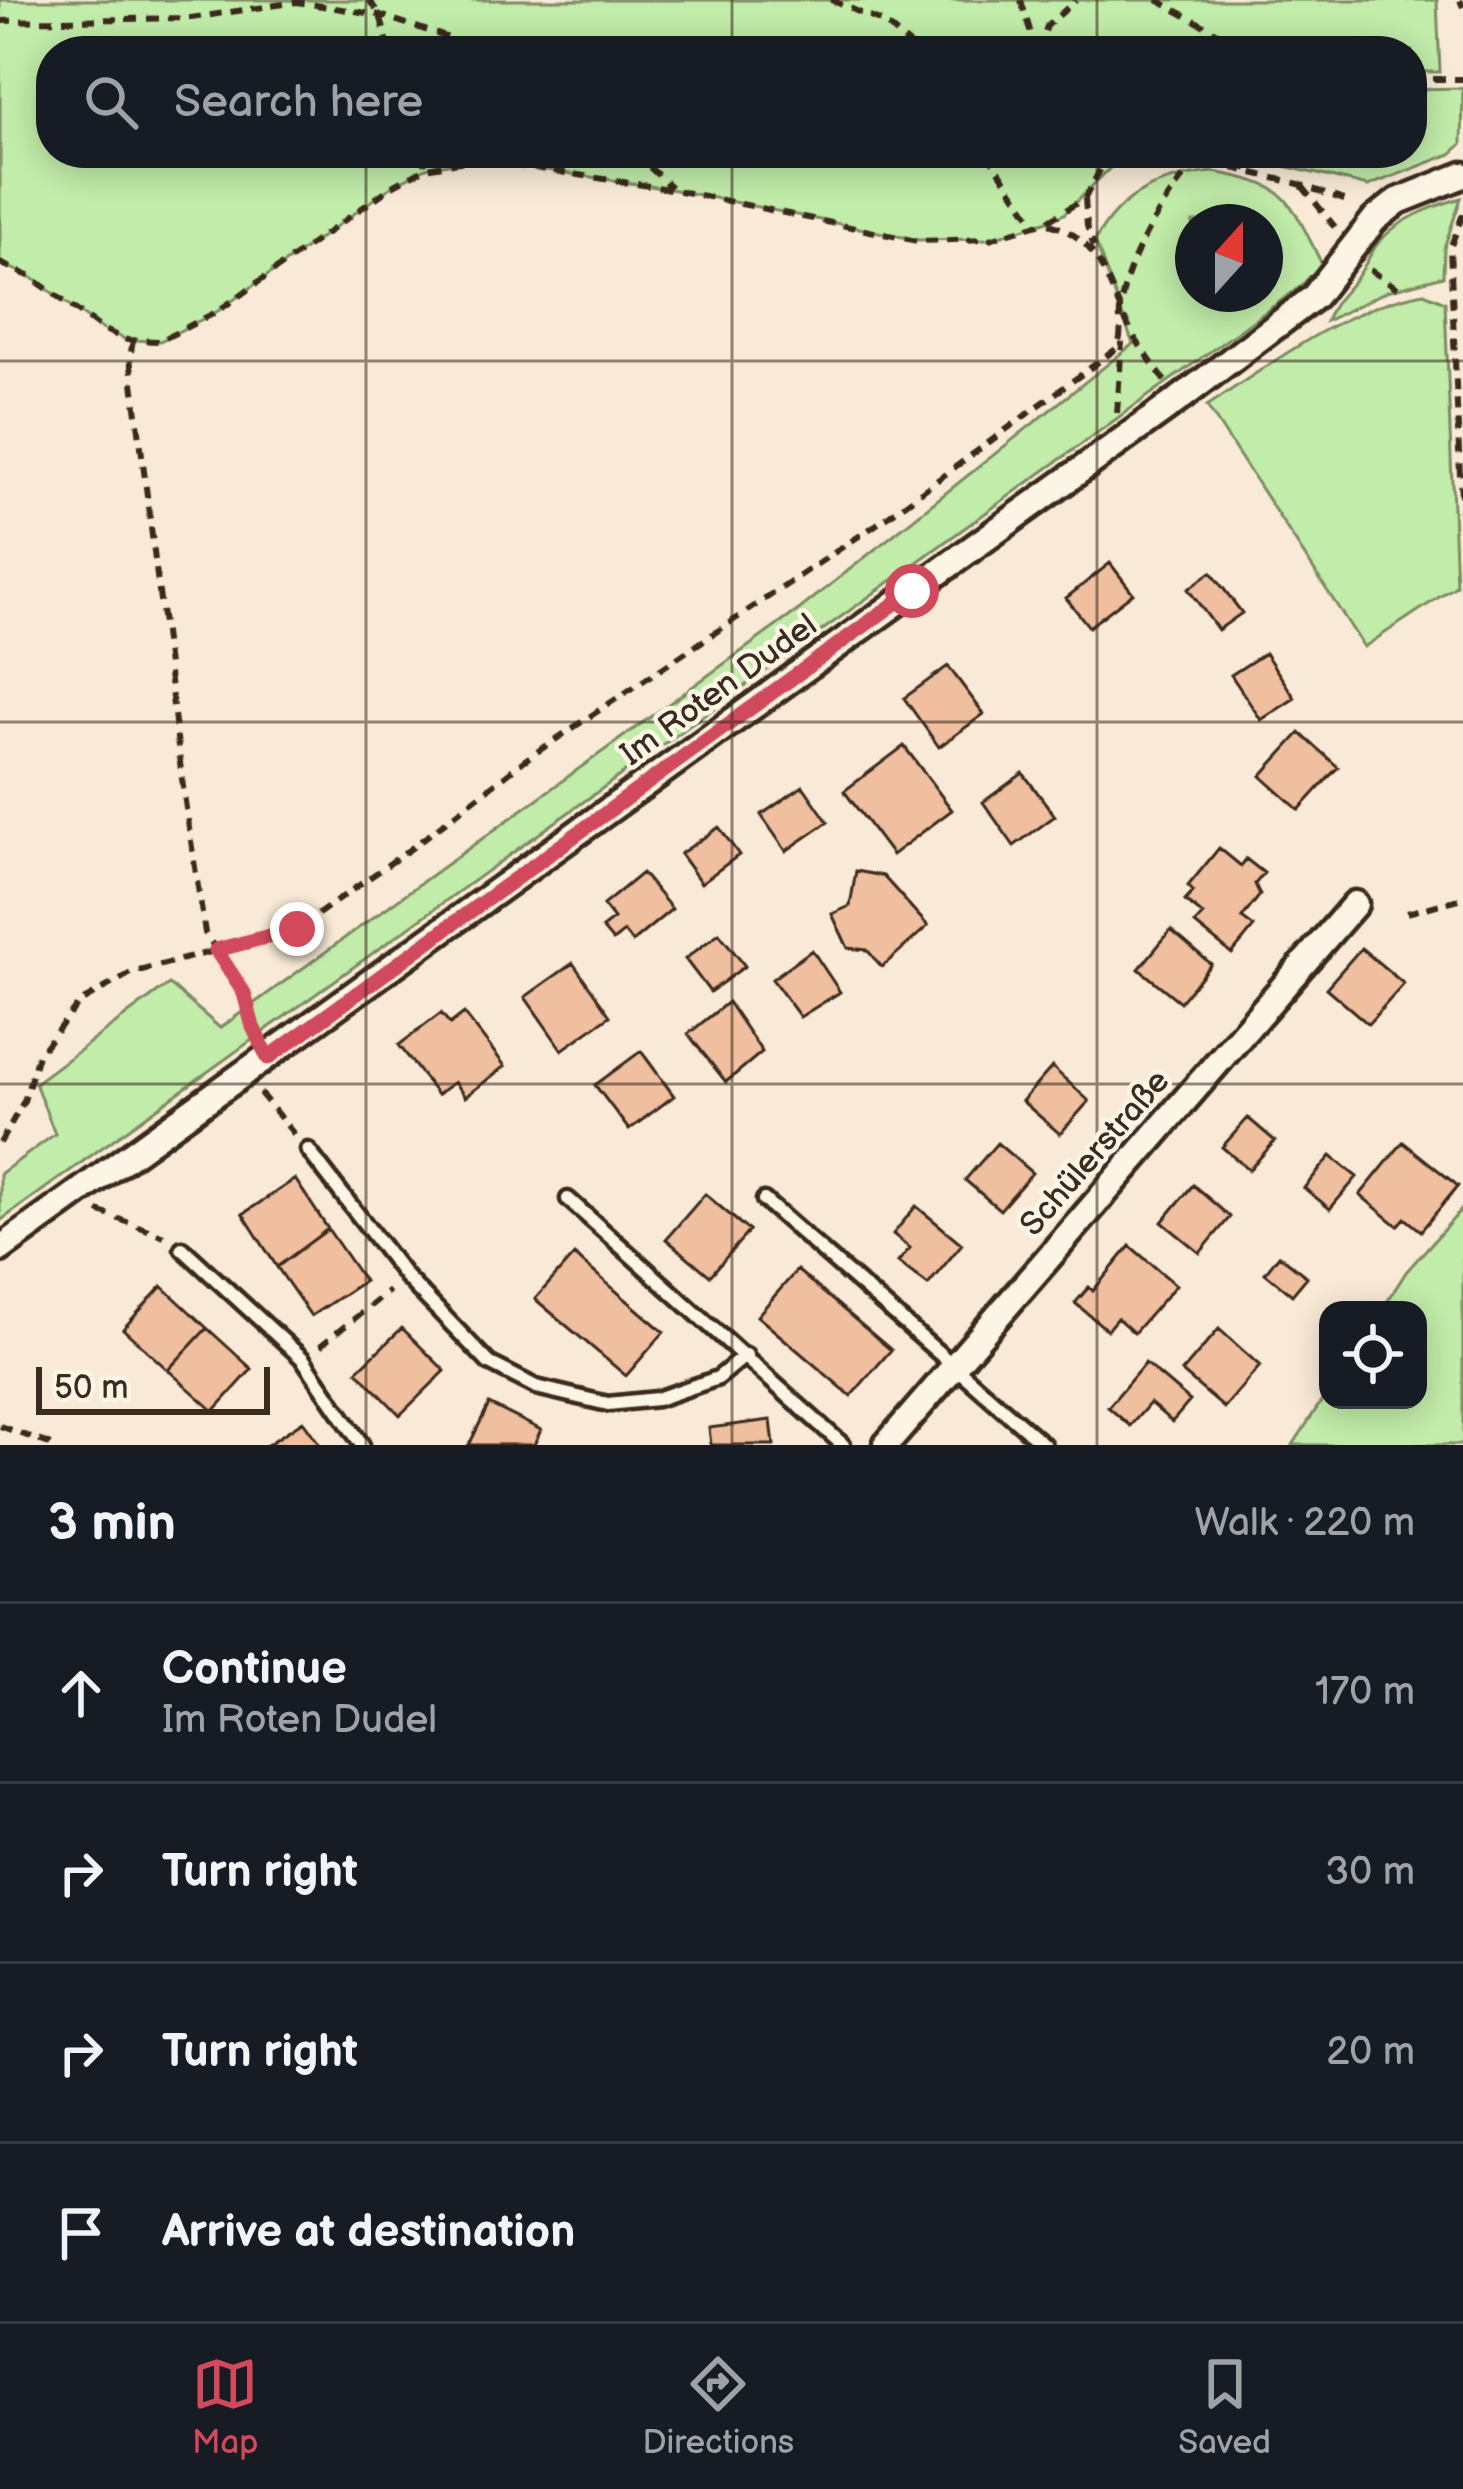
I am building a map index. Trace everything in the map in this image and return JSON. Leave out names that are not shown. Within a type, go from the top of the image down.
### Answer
[{"type":"street","name":"Im Roten Dudel","points":[[0,1249],[1181,397],[1314,297],[1374,220],[1399,201],[1463,175]]},
{"type":"street","name":"Schülerstraße","points":[[886,1445],[1354,904]]},
{"type":"lane","points":[[308,1150],[406,1277],[489,1364],[536,1387],[608,1404],[657,1399],[718,1378],[746,1355]]},
{"type":"lane","points":[[568,1198],[843,1445]]},
{"type":"lane","points":[[764,1199],[1044,1445]]},
{"type":"lane","points":[[182,1248],[303,1359],[362,1445]]},
{"type":"path","points":[[369,0],[380,15],[386,36]]},
{"type":"path","points":[[831,0],[884,23],[899,36]]},
{"type":"path","points":[[1021,0],[1032,36]]},
{"type":"path","points":[[1044,36],[1076,0]]},
{"type":"path","points":[[1157,0],[1223,36]]},
{"type":"path","points":[[0,21],[191,18],[296,2],[380,15],[443,36]]},
{"type":"path","points":[[1427,79],[1463,79]]},
{"type":"path","points":[[0,263],[31,277],[102,329],[133,340],[160,341],[218,311],[424,168]]},
{"type":"path","points":[[534,168],[675,190],[917,241],[990,239],[1064,214],[1085,198],[1101,168]]},
{"type":"path","points":[[651,168],[675,190]]},
{"type":"path","points":[[997,168],[1033,223],[1064,228],[1095,250]]},
{"type":"path","points":[[1115,445],[1120,304],[1145,236],[1192,168]]},
{"type":"path","points":[[1236,168],[1347,200],[1374,220]]},
{"type":"path","points":[[1085,198],[1095,250],[1131,331],[1181,397]]},
{"type":"path","points":[[1463,214],[1450,248],[1463,543]]},
{"type":"path","points":[[0,1143],[24,1101],[38,1055],[80,1002],[131,973],[297,929],[413,848],[525,760],[884,520],[1074,384],[1122,339]]},
{"type":"path","points":[[133,340],[130,358],[205,933],[244,993],[268,1058]]},
{"type":"path","points":[[1407,913],[1463,898]]},
{"type":"path","points":[[246,1073],[308,1150]]},
{"type":"path","points":[[70,1199],[153,1230],[182,1248]]},
{"type":"path","points":[[303,1359],[406,1277]]},
{"type":"path","points":[[0,1426],[52,1445]]},
{"type":"green space","points":[[0,0],[1437,0],[1440,72],[1427,72],[1427,36],[36,36],[36,168],[426,168],[394,185],[218,311],[160,341],[127,340],[102,329],[31,277],[0,263]]},
{"type":"green space","points":[[1463,88],[1462,144],[1427,163],[1427,89]]},
{"type":"green space","points":[[534,168],[1110,168],[1064,214],[990,239],[917,240],[675,190]]},
{"type":"green space","points":[[1292,168],[1415,168],[1368,186]]},
{"type":"green space","points":[[1213,172],[1273,189],[1293,209],[1322,264],[1283,299],[1283,204],[1175,204],[1175,312],[1265,312],[0,1221],[0,1174],[55,1134],[35,1083],[169,984],[220,1028],[800,609],[1133,344],[1095,241],[1117,210],[1159,184]]},
{"type":"green space","points":[[1461,198],[1444,248],[1443,276],[1387,291],[1326,321],[1387,234],[1416,214]]},
{"type":"green space","points":[[1424,293],[1445,302],[1456,586],[1364,647],[1207,406],[1337,323]]},
{"type":"green space","points":[[1463,1208],[1463,1445],[1293,1445],[1319,1405],[1319,1409],[1427,1409],[1427,1301],[1388,1301],[1406,1272]]},
{"type":"building","points":[[1110,563],[1133,593],[1089,627],[1066,598]]},
{"type":"building","points":[[1211,572],[1242,613],[1218,630],[1188,589]]},
{"type":"building","points":[[1265,653],[1295,698],[1261,720],[1231,675]]},
{"type":"building","points":[[948,666],[984,714],[939,747],[904,698]]},
{"type":"building","points":[[1300,733],[1338,767],[1299,810],[1261,776]]},
{"type":"building","points":[[904,746],[952,810],[892,855],[844,791]]},
{"type":"building","points":[[1023,773],[1055,816],[1014,846],[983,802]]},
{"type":"building","points":[[803,786],[828,822],[786,851],[761,815]]},
{"type":"building","points":[[719,827],[739,855],[701,883],[680,854]]},
{"type":"building","points":[[1219,848],[1241,866],[1246,859],[1264,873],[1255,884],[1260,895],[1242,918],[1254,927],[1232,954],[1195,924],[1203,915],[1185,901],[1193,891],[1188,886]]},
{"type":"building","points":[[856,871],[883,876],[928,926],[882,967],[867,950],[848,948],[832,914],[850,906]]},
{"type":"building","points":[[642,873],[672,909],[632,942],[624,932],[613,941],[602,928],[614,919],[603,905]]},
{"type":"building","points":[[1171,930],[1211,964],[1180,1002],[1139,969]]},
{"type":"building","points":[[719,933],[745,966],[710,992],[685,959]]},
{"type":"building","points":[[1361,948],[1404,984],[1368,1024],[1326,988]]},
{"type":"building","points":[[812,950],[840,992],[800,1017],[772,979]]},
{"type":"building","points":[[573,963],[610,1016],[562,1050],[525,997]]},
{"type":"building","points":[[728,1002],[762,1052],[726,1082],[688,1034]]},
{"type":"building","points":[[441,1013],[450,1024],[464,1013],[505,1066],[465,1097],[454,1082],[437,1095],[399,1045]]},
{"type":"building","points":[[641,1051],[674,1096],[629,1130],[595,1085]]},
{"type":"building","points":[[1052,1067],[1089,1101],[1060,1134],[1022,1101]]},
{"type":"building","points":[[1248,1118],[1275,1141],[1249,1170],[1222,1147]]},
{"type":"building","points":[[1403,1142],[1458,1186],[1421,1231],[1405,1218],[1398,1226],[1360,1195]]},
{"type":"building","points":[[997,1143],[1032,1173],[1000,1210],[965,1180]]},
{"type":"building","points":[[1331,1156],[1357,1177],[1330,1209],[1304,1188]]},
{"type":"building","points":[[295,1179],[328,1229],[277,1267],[243,1214]]},
{"type":"building","points":[[1193,1185],[1230,1217],[1200,1253],[1162,1222]]},
{"type":"building","points":[[705,1194],[749,1231],[710,1276],[666,1239]]},
{"type":"building","points":[[916,1206],[962,1244],[928,1285],[898,1262],[910,1248],[893,1234]]},
{"type":"building","points":[[328,1229],[364,1281],[311,1316],[277,1267]]},
{"type":"building","points":[[1130,1246],[1176,1285],[1134,1333],[1117,1318],[1107,1330],[1075,1303],[1089,1287],[1093,1291]]},
{"type":"building","points":[[574,1255],[664,1332],[626,1376],[535,1299]]},
{"type":"building","points":[[1279,1255],[1307,1277],[1292,1295],[1265,1273]]},
{"type":"building","points":[[797,1270],[891,1350],[851,1396],[757,1316]]},
{"type":"building","points":[[162,1286],[207,1328],[168,1370],[123,1329]]},
{"type":"building","points":[[207,1328],[252,1369],[214,1411],[168,1370]]},
{"type":"building","points":[[402,1328],[445,1371],[400,1415],[357,1371]]},
{"type":"building","points":[[1219,1329],[1260,1366],[1224,1408],[1182,1372]]},
{"type":"building","points":[[1145,1363],[1190,1401],[1172,1422],[1150,1403],[1130,1426],[1108,1407]]},
{"type":"building","points":[[489,1404],[541,1430],[534,1445],[469,1445]]},
{"type":"building","points":[[771,1420],[774,1445],[711,1445],[709,1428]]},
{"type":"building","points":[[303,1421],[320,1445],[267,1445]]},
{"type":"route","points":[[297,929],[216,950],[244,993],[268,1058],[912,591]]}]
